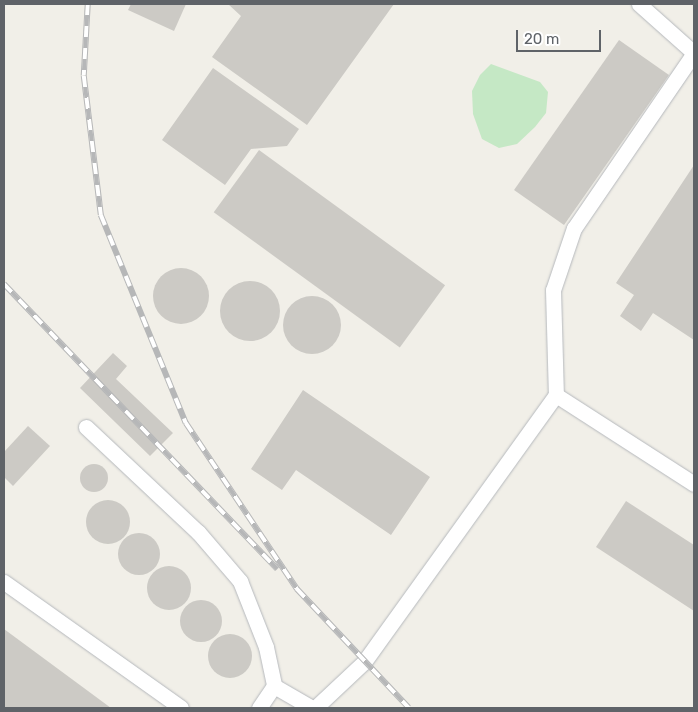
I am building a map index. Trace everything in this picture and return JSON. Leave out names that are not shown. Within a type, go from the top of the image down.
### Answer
[{"type":"lane","points":[[315,708],[364,662],[556,395],[553,290],[560,261],[574,228],[694,53],[639,4]]},
{"type":"lane","points":[[556,395],[694,484]]},
{"type":"lane","points":[[86,427],[198,532],[240,581],[266,647],[274,686],[259,708]]},
{"type":"lane","points":[[4,582],[182,708]]},
{"type":"lane","points":[[274,686],[312,708]]},
{"type":"green space","points":[[491,64],[540,82],[548,92],[546,113],[535,127],[517,144],[499,148],[482,139],[473,114],[472,91],[480,75]]},
{"type":"building","points":[[131,4],[186,4],[174,31],[128,10]]},
{"type":"building","points":[[228,4],[394,4],[307,125],[212,57],[241,16]]},
{"type":"building","points":[[619,40],[669,75],[564,225],[514,190]]},
{"type":"building","points":[[213,68],[299,129],[287,146],[251,149],[225,185],[162,140]]},
{"type":"building","points":[[259,150],[445,285],[400,347],[214,212]]},
{"type":"building","points":[[694,165],[694,340],[653,313],[641,331],[620,316],[634,295],[616,283]]},
{"type":"building","points":[[181,268],[192,270],[201,276],[207,285],[209,296],[207,307],[201,316],[192,322],[181,324],[170,322],[161,316],[155,307],[153,296],[155,285],[161,276],[170,270]]},
{"type":"building","points":[[250,281],[266,286],[271,290],[275,295],[280,311],[275,327],[271,332],[266,336],[250,341],[234,336],[229,332],[225,327],[220,311],[225,295],[229,290],[234,286]]},
{"type":"building","points":[[306,296],[318,296],[333,304],[341,319],[341,331],[333,346],[318,354],[306,354],[291,346],[283,331],[283,319],[291,304]]},
{"type":"building","points":[[113,353],[127,366],[116,379],[173,433],[150,456],[80,388]]},
{"type":"building","points":[[303,390],[430,477],[391,535],[296,470],[282,490],[251,469]]},
{"type":"building","points":[[28,426],[50,446],[13,486],[4,477],[4,452]]},
{"type":"building","points":[[94,464],[104,468],[108,478],[104,488],[94,492],[84,488],[80,478],[84,468]]},
{"type":"building","points":[[104,500],[112,500],[124,506],[130,522],[124,538],[112,544],[104,544],[92,538],[86,526],[86,518],[92,506]]},
{"type":"building","points":[[626,501],[694,545],[694,611],[596,547]]},
{"type":"building","points":[[135,533],[143,533],[154,539],[160,554],[154,569],[143,575],[135,575],[124,569],[118,558],[118,550],[124,539]]},
{"type":"building","points":[[165,566],[173,566],[185,572],[191,588],[185,604],[173,610],[165,610],[153,604],[147,592],[147,584],[153,572]]},
{"type":"building","points":[[201,600],[216,606],[222,621],[216,636],[201,642],[186,636],[180,621],[186,606]]},
{"type":"building","points":[[4,629],[111,708],[4,708]]},
{"type":"building","points":[[230,634],[242,638],[248,644],[252,656],[248,668],[242,674],[230,678],[218,674],[212,668],[208,656],[212,644],[218,638]]},
{"type":"railway","points":[[88,4],[84,76],[101,215],[186,423],[297,589],[409,708]]},
{"type":"railway","points":[[4,284],[277,569]]}]
